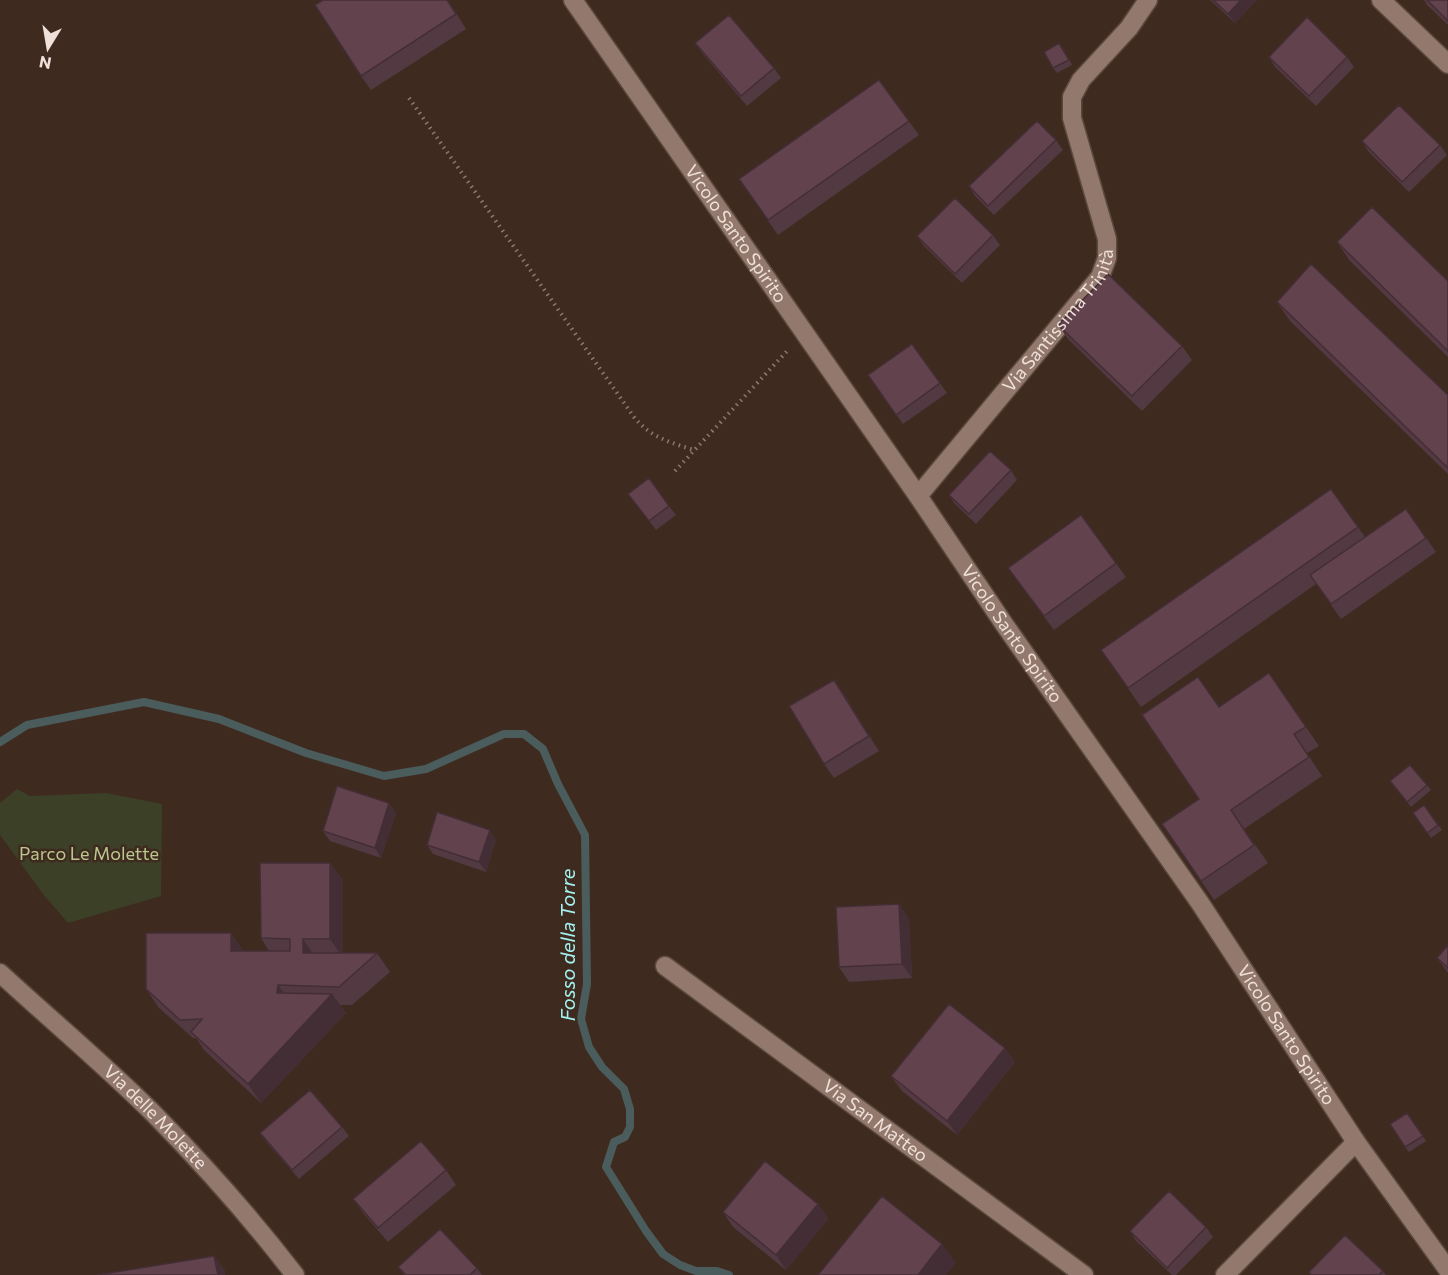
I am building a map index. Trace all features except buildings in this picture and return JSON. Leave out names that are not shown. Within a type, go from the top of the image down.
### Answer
[{"type":"street","name":"Vicolo Santo Spirito","points":[[573,0],[918,496],[1004,624],[1200,903],[1356,1142],[1448,1270]]},
{"type":"street","name":"Via Santissima Trinità","points":[[918,496],[1100,277],[1107,258],[1107,238],[1072,118],[1072,97],[1081,80],[1129,28],[1148,0]]},
{"type":"street","points":[[1381,0],[1448,64]]},
{"type":"street","name":"Via San Matteo","points":[[665,966],[1084,1275]]},
{"type":"street","name":"Via delle Molette","points":[[0,973],[168,1128],[219,1183],[295,1275]]},
{"type":"street","points":[[1225,1275],[1356,1142]]},
{"type":"path","points":[[409,98],[641,426],[660,439],[694,450]]},
{"type":"path","points":[[675,471],[804,332]]},
{"type":"green space","name":"Parco Le Molette","points":[[17,789],[30,796],[106,793],[162,804],[161,896],[68,923],[43,894],[0,835],[0,803]]},
{"type":"waterway","name":"Fosso della Torre","points":[[0,742],[27,725],[144,702],[219,719],[306,753],[384,776],[426,769],[504,734],[524,734],[543,749],[558,784],[585,835],[587,984],[581,1019],[589,1047],[602,1067],[624,1089],[630,1109],[630,1127],[625,1137],[614,1142],[606,1167],[663,1254],[680,1265],[696,1271],[717,1271],[729,1275]]}]
